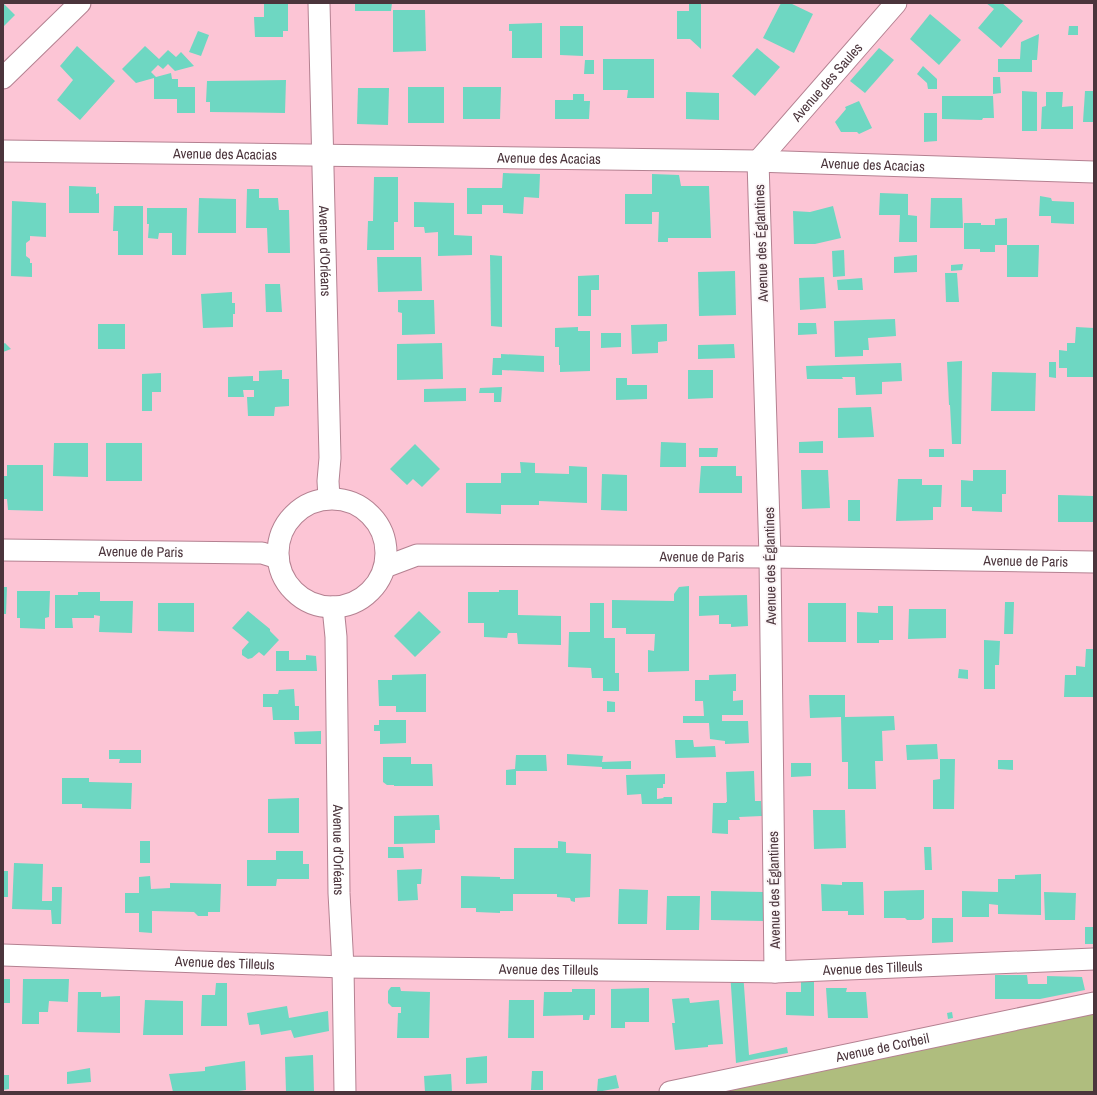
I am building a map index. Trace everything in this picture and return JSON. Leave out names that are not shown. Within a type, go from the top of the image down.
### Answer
[{"type":"street","points":[[3,78],[80,3]]},
{"type":"street","name":"Avenue d'Orléans","points":[[319,3],[330,458],[328,481],[329,498]]},
{"type":"street","name":"Avenue des Saules","points":[[758,161],[896,3]]},
{"type":"street","name":"Avenue des Acacias","points":[[3,151],[758,161],[1094,172]]},
{"type":"street","name":"Avenue des Églantines","points":[[758,161],[770,557],[775,972]]},
{"type":"street","points":[[329,498],[346,500],[356,504],[374,518],[383,533],[386,550],[384,567],[378,583],[366,596],[350,604],[333,607],[317,605],[302,598],[294,591],[282,573],[278,558],[279,540],[286,525],[297,511],[311,502],[329,498]]},
{"type":"street","name":"Avenue de Paris","points":[[3,550],[262,553],[278,558]]},
{"type":"street","name":"Avenue de Paris","points":[[384,567],[417,555],[770,557],[1094,562]]},
{"type":"street","name":"Avenue d'Orléans","points":[[333,607],[336,637],[339,893],[343,966],[345,1092]]},
{"type":"street","name":"Avenue des Tilleuls","points":[[3,955],[343,966],[775,972],[1094,959]]},
{"type":"street","name":"Avenue de Corbeil","points":[[670,1092],[1094,1003]]},
{"type":"green space","points":[[1094,1012],[1094,1092],[724,1092],[1005,1028]]},
{"type":"building","points":[[3,3],[15,15],[3,27]]},
{"type":"building","points":[[264,3],[288,3],[288,31],[283,31],[283,37],[255,37],[254,17],[264,17]]},
{"type":"building","points":[[355,3],[392,3],[391,11],[355,11]]},
{"type":"building","points":[[689,3],[701,3],[701,49],[690,39],[677,39],[677,11],[689,11]]},
{"type":"building","points":[[781,3],[790,3],[813,14],[794,53],[763,38]]},
{"type":"building","points":[[986,3],[1002,3],[1023,21],[1001,48],[978,28],[994,9]]},
{"type":"building","points":[[393,10],[425,10],[426,51],[393,52]]},
{"type":"building","points":[[930,14],[961,40],[939,65],[910,39]]},
{"type":"building","points":[[542,23],[542,58],[512,58],[512,31],[509,31],[509,24]]},
{"type":"building","points":[[560,26],[583,26],[583,56],[560,55]]},
{"type":"building","points":[[1069,26],[1078,26],[1078,35],[1068,35]]},
{"type":"building","points":[[198,31],[209,35],[201,56],[189,52]]},
{"type":"building","points":[[1039,34],[1037,60],[1032,60],[1032,72],[998,72],[998,59],[1020,59],[1021,42]]},
{"type":"building","points":[[77,46],[115,81],[80,120],[57,100],[73,80],[60,66]]},
{"type":"building","points":[[145,46],[159,59],[168,50],[176,57],[181,52],[194,66],[175,71],[168,64],[163,69],[158,65],[151,72],[156,77],[171,73],[172,79],[178,79],[178,87],[195,87],[195,113],[177,113],[177,99],[154,99],[154,78],[136,83],[122,69]]},
{"type":"building","points":[[757,48],[780,67],[755,96],[732,76]]},
{"type":"building","points":[[879,48],[894,60],[865,93],[850,81]]},
{"type":"building","points":[[603,59],[654,59],[654,98],[627,98],[628,90],[603,90]]},
{"type":"building","points":[[585,60],[594,60],[594,74],[584,74]]},
{"type":"building","points":[[923,66],[937,79],[937,89],[928,89],[927,83],[917,74]]},
{"type":"building","points":[[993,77],[1000,77],[1001,93],[993,94]]},
{"type":"building","points":[[286,80],[285,113],[210,112],[210,102],[206,102],[207,81]]},
{"type":"building","points":[[408,87],[444,87],[444,123],[408,123]]},
{"type":"building","points":[[463,87],[501,87],[500,119],[463,119]]},
{"type":"building","points":[[358,88],[389,88],[388,125],[357,124]]},
{"type":"building","points":[[1022,91],[1037,92],[1037,131],[1022,131]]},
{"type":"building","points":[[1085,91],[1094,91],[1094,122],[1083,122]]},
{"type":"building","points":[[686,92],[719,93],[719,120],[686,119]]},
{"type":"building","points":[[1046,92],[1063,92],[1062,107],[1073,106],[1073,129],[1041,129],[1042,107],[1046,106]]},
{"type":"building","points":[[573,94],[584,94],[584,101],[590,101],[589,119],[555,119],[555,100],[573,100]]},
{"type":"building","points":[[942,96],[993,96],[994,118],[983,118],[982,120],[942,119]]},
{"type":"building","points":[[859,101],[872,128],[859,134],[857,132],[841,132],[835,122],[846,109],[845,107]]},
{"type":"building","points":[[924,113],[937,113],[937,141],[924,142]]},
{"type":"building","points":[[503,173],[540,174],[539,198],[524,197],[523,214],[503,213],[503,205],[482,205],[482,214],[467,214],[467,188],[502,188]]},
{"type":"building","points":[[652,174],[679,175],[681,186],[709,186],[711,238],[668,238],[668,242],[658,242],[659,212],[652,212],[652,224],[625,224],[625,194],[652,194]]},
{"type":"building","points":[[374,177],[398,177],[398,222],[394,222],[394,250],[367,250],[368,221],[373,221]]},
{"type":"building","points":[[69,186],[96,187],[96,194],[99,193],[99,213],[69,213]]},
{"type":"building","points":[[247,189],[259,189],[259,198],[278,198],[279,210],[289,210],[290,253],[268,253],[267,228],[246,228]]},
{"type":"building","points":[[880,193],[908,194],[908,215],[917,216],[917,242],[899,242],[900,215],[879,215]]},
{"type":"building","points":[[1040,196],[1051,198],[1052,201],[1074,202],[1074,224],[1051,223],[1051,216],[1039,216]]},
{"type":"building","points":[[199,198],[236,199],[236,233],[198,233]]},
{"type":"building","points":[[931,198],[962,198],[963,228],[930,228]]},
{"type":"building","points":[[12,201],[46,203],[46,237],[30,236],[30,240],[26,243],[26,256],[30,259],[30,263],[32,263],[32,277],[11,276]]},
{"type":"building","points":[[414,202],[454,203],[454,235],[472,236],[472,255],[438,256],[438,232],[425,233],[424,227],[414,227]]},
{"type":"building","points":[[114,206],[143,206],[143,255],[118,255],[118,231],[113,231]]},
{"type":"building","points":[[833,206],[841,238],[815,244],[794,244],[793,211],[810,212]]},
{"type":"building","points":[[147,208],[187,208],[186,255],[172,255],[172,233],[159,233],[158,239],[148,238],[149,224],[147,224]]},
{"type":"building","points":[[1007,218],[1007,245],[995,245],[995,252],[980,252],[980,249],[964,249],[964,223],[995,225],[995,219]]},
{"type":"building","points":[[1007,245],[1039,245],[1038,277],[1007,277]]},
{"type":"building","points":[[844,250],[845,276],[833,277],[832,251]]},
{"type":"building","points":[[490,255],[502,256],[502,327],[491,326]]},
{"type":"building","points":[[917,255],[917,272],[894,273],[894,257]]},
{"type":"building","points":[[377,257],[421,257],[422,291],[378,292]]},
{"type":"building","points":[[963,264],[962,270],[951,271],[951,265]]},
{"type":"building","points":[[735,271],[736,315],[699,316],[698,272]]},
{"type":"building","points":[[945,273],[957,273],[959,302],[946,302]]},
{"type":"building","points":[[599,275],[599,290],[591,290],[591,316],[578,316],[578,276]]},
{"type":"building","points":[[824,277],[826,308],[800,310],[799,278]]},
{"type":"building","points":[[862,278],[863,290],[838,290],[837,280]]},
{"type":"building","points":[[265,284],[280,284],[282,312],[266,312]]},
{"type":"building","points":[[232,292],[232,303],[235,303],[233,327],[203,328],[201,294]]},
{"type":"building","points":[[398,300],[434,300],[435,334],[402,335],[402,313],[398,312]]},
{"type":"building","points":[[895,319],[896,336],[868,338],[869,350],[863,350],[863,356],[835,357],[834,321]]},
{"type":"building","points":[[798,323],[816,323],[817,334],[798,335]]},
{"type":"building","points":[[98,324],[125,324],[125,349],[98,349]]},
{"type":"building","points":[[667,324],[667,341],[658,342],[658,353],[632,354],[631,325]]},
{"type":"building","points":[[578,327],[578,331],[590,331],[590,371],[560,372],[559,347],[555,347],[555,328]]},
{"type":"building","points":[[1076,327],[1094,328],[1094,377],[1067,377],[1067,368],[1059,368],[1059,350],[1067,351],[1067,343],[1075,343]]},
{"type":"building","points":[[601,333],[621,333],[621,347],[601,348]]},
{"type":"building","points":[[5,343],[11,349],[3,352],[3,344]]},
{"type":"building","points":[[442,343],[443,379],[397,380],[397,344]]},
{"type":"building","points":[[734,344],[735,358],[698,359],[698,345]]},
{"type":"building","points":[[501,354],[544,356],[544,372],[502,370],[502,375],[492,375],[493,358],[501,358]]},
{"type":"building","points":[[962,361],[961,444],[952,444],[947,362]]},
{"type":"building","points":[[1049,362],[1056,362],[1056,378],[1049,377]]},
{"type":"building","points":[[901,363],[902,381],[882,382],[882,394],[856,395],[855,377],[842,377],[843,379],[807,379],[806,366]]},
{"type":"building","points":[[282,370],[282,379],[289,379],[289,406],[275,407],[274,416],[248,416],[247,397],[254,397],[254,390],[243,390],[244,397],[228,397],[228,377],[253,376],[253,381],[259,381],[259,371]]},
{"type":"building","points":[[688,370],[713,370],[713,398],[688,399]]},
{"type":"building","points":[[992,372],[1036,373],[1035,411],[991,411]]},
{"type":"building","points":[[161,373],[161,392],[152,392],[152,411],[142,411],[142,374]]},
{"type":"building","points":[[616,378],[627,378],[627,385],[647,385],[647,399],[616,400]]},
{"type":"building","points":[[502,387],[501,402],[494,402],[494,393],[479,393],[480,388]]},
{"type":"building","points":[[466,388],[466,401],[424,402],[424,389]]},
{"type":"building","points":[[871,407],[874,437],[838,438],[838,408]]},
{"type":"building","points":[[823,441],[823,453],[799,453],[799,442]]},
{"type":"building","points":[[661,442],[686,443],[686,467],[660,467]]},
{"type":"building","points":[[54,443],[88,443],[88,477],[53,476]]},
{"type":"building","points":[[106,443],[142,443],[142,481],[106,481]]},
{"type":"building","points":[[415,444],[440,469],[422,487],[413,479],[407,485],[390,469]]},
{"type":"building","points":[[699,448],[718,448],[717,457],[699,457]]},
{"type":"building","points":[[929,449],[944,449],[944,457],[929,457]]},
{"type":"building","points":[[520,462],[535,463],[535,473],[569,474],[569,466],[587,467],[587,503],[539,501],[539,505],[501,505],[501,514],[466,513],[466,483],[501,483],[501,473],[521,473]]},
{"type":"building","points":[[7,465],[43,465],[43,511],[8,510],[7,499],[3,499],[3,476],[7,476]]},
{"type":"building","points":[[701,466],[736,466],[736,476],[742,476],[742,493],[699,493]]},
{"type":"building","points":[[801,470],[828,470],[830,508],[802,509]]},
{"type":"building","points":[[973,470],[1006,470],[1006,494],[1002,494],[1002,512],[972,511],[972,507],[961,507],[961,480],[973,481]]},
{"type":"building","points":[[602,474],[627,475],[627,511],[601,510]]},
{"type":"building","points":[[898,479],[922,479],[922,485],[942,485],[941,507],[933,507],[933,520],[896,521]]},
{"type":"building","points":[[1058,495],[1093,496],[1093,522],[1058,522]]},
{"type":"building","points":[[848,500],[860,500],[860,521],[848,521]]},
{"type":"building","points":[[689,586],[689,671],[648,672],[648,650],[654,651],[655,634],[626,634],[626,628],[612,628],[612,600],[674,601],[674,594],[679,587]]},
{"type":"building","points":[[3,587],[7,587],[6,614],[3,614]]},
{"type":"building","points":[[499,590],[518,590],[518,615],[561,616],[561,645],[518,644],[517,633],[508,633],[507,638],[484,637],[484,623],[468,623],[468,592],[499,592]]},
{"type":"building","points":[[17,591],[50,591],[49,617],[45,618],[45,629],[20,628],[20,618],[17,618]]},
{"type":"building","points":[[78,592],[100,592],[100,601],[133,601],[132,633],[99,632],[100,616],[94,615],[94,618],[72,618],[73,628],[55,628],[55,595],[78,595]]},
{"type":"building","points":[[747,595],[748,626],[731,627],[731,624],[719,624],[719,615],[699,616],[699,596]]},
{"type":"building","points":[[1005,602],[1014,602],[1013,634],[1004,634]]},
{"type":"building","points":[[158,603],[194,603],[194,632],[158,631]]},
{"type":"building","points":[[590,603],[604,603],[604,638],[615,638],[615,673],[619,673],[619,691],[603,691],[603,678],[592,678],[591,668],[568,667],[569,632],[590,632]]},
{"type":"building","points":[[808,603],[846,603],[846,642],[808,642]]},
{"type":"building","points":[[878,606],[893,606],[893,640],[879,640],[879,643],[857,643],[857,612],[878,613]]},
{"type":"building","points":[[909,609],[946,609],[946,638],[908,639]]},
{"type":"building","points":[[248,611],[270,629],[270,631],[279,640],[264,656],[259,652],[252,658],[248,659],[242,655],[242,650],[249,642],[232,628]]},
{"type":"building","points":[[419,611],[441,632],[415,657],[394,636]]},
{"type":"building","points":[[984,640],[1000,641],[999,665],[995,665],[995,689],[984,689]]},
{"type":"building","points":[[1086,649],[1094,649],[1094,697],[1064,697],[1065,675],[1076,675],[1076,666],[1085,667]]},
{"type":"building","points":[[276,651],[289,651],[289,660],[306,660],[306,655],[316,656],[317,671],[276,671]]},
{"type":"building","points":[[959,669],[968,670],[968,679],[958,678]]},
{"type":"building","points":[[426,674],[426,712],[396,712],[396,706],[379,706],[378,680],[392,680],[392,675]]},
{"type":"building","points":[[736,674],[736,691],[733,691],[733,701],[743,700],[743,715],[722,715],[722,721],[748,721],[749,743],[725,744],[725,741],[710,739],[709,723],[683,723],[683,716],[704,716],[703,701],[695,701],[695,680],[709,680],[709,675]]},
{"type":"building","points":[[294,689],[295,706],[299,706],[299,720],[273,720],[272,707],[263,707],[263,694],[278,694],[279,690]]},
{"type":"building","points":[[809,695],[845,695],[845,717],[894,716],[895,730],[882,731],[883,761],[875,761],[876,789],[848,789],[848,762],[842,762],[841,717],[810,718]]},
{"type":"building","points":[[607,701],[615,702],[615,712],[607,712]]},
{"type":"building","points":[[379,720],[406,720],[406,743],[380,744],[380,731],[374,731],[374,725],[379,725]]},
{"type":"building","points":[[321,731],[321,744],[295,744],[294,732]]},
{"type":"building","points":[[675,740],[693,740],[694,747],[715,746],[716,757],[676,758]]},
{"type":"building","points":[[937,744],[938,759],[907,760],[906,745]]},
{"type":"building","points":[[109,750],[141,750],[141,763],[119,763],[120,759],[109,759]]},
{"type":"building","points":[[567,754],[603,756],[602,762],[631,761],[631,769],[602,769],[602,767],[567,765]]},
{"type":"building","points":[[516,755],[546,755],[547,771],[516,771],[516,785],[506,785],[506,770],[515,769]]},
{"type":"building","points":[[383,757],[411,757],[411,764],[432,764],[433,786],[387,785],[383,782]]},
{"type":"building","points":[[940,759],[955,759],[954,809],[933,809],[933,780],[940,779]]},
{"type":"building","points":[[998,760],[1013,760],[1013,770],[998,769]]},
{"type":"building","points":[[791,763],[811,763],[811,776],[791,777]]},
{"type":"building","points":[[754,771],[755,801],[761,801],[762,816],[739,817],[740,820],[728,820],[728,834],[712,833],[713,803],[727,802],[726,772]]},
{"type":"building","points":[[665,774],[665,784],[663,784],[663,788],[657,788],[657,799],[672,797],[672,804],[642,804],[641,794],[627,795],[626,775]]},
{"type":"building","points":[[62,778],[89,778],[89,782],[132,783],[131,809],[82,808],[82,804],[62,804]]},
{"type":"building","points":[[299,798],[299,833],[268,833],[268,799]]},
{"type":"building","points":[[813,810],[845,810],[846,848],[814,849]]},
{"type":"building","points":[[439,815],[440,830],[435,830],[435,843],[394,844],[394,816]]},
{"type":"building","points":[[140,841],[150,841],[150,863],[140,863]]},
{"type":"building","points":[[558,841],[566,842],[566,853],[591,854],[590,897],[575,898],[575,902],[571,901],[570,898],[557,897],[557,894],[513,894],[513,911],[500,911],[500,913],[476,912],[476,908],[461,908],[461,876],[500,877],[500,879],[514,879],[514,848],[558,848]]},
{"type":"building","points":[[388,847],[403,847],[404,858],[388,858]]},
{"type":"building","points":[[924,847],[931,847],[932,870],[925,870]]},
{"type":"building","points":[[276,851],[303,851],[303,864],[309,864],[309,879],[277,879],[276,886],[247,886],[247,860],[276,860]]},
{"type":"building","points":[[14,863],[43,864],[42,901],[52,901],[52,887],[62,887],[61,924],[52,924],[51,910],[12,909]]},
{"type":"building","points":[[422,869],[421,884],[417,884],[418,900],[398,901],[397,870]]},
{"type":"building","points":[[3,871],[8,871],[8,897],[3,897]]},
{"type":"building","points":[[1041,874],[1041,915],[998,914],[998,905],[989,904],[989,917],[962,917],[962,891],[998,892],[998,879],[1015,879],[1015,875]]},
{"type":"building","points":[[150,876],[151,889],[170,888],[170,883],[221,884],[220,912],[208,912],[208,916],[198,916],[194,912],[152,911],[152,933],[139,932],[139,913],[125,913],[125,893],[139,893],[139,877]]},
{"type":"building","points":[[842,882],[863,882],[864,915],[848,915],[848,911],[822,911],[821,884],[842,885]]},
{"type":"building","points":[[619,889],[648,890],[647,924],[618,924]]},
{"type":"building","points":[[924,890],[924,918],[921,920],[907,920],[905,918],[884,918],[884,891]]},
{"type":"building","points":[[711,891],[767,892],[768,921],[711,920]]},
{"type":"building","points":[[1044,892],[1076,893],[1075,920],[1045,920]]},
{"type":"building","points":[[667,896],[700,896],[699,930],[666,930]]},
{"type":"building","points":[[932,918],[953,918],[953,942],[932,943]]},
{"type":"building","points":[[1085,927],[1093,927],[1093,944],[1085,944]]},
{"type":"building","points":[[730,971],[743,972],[749,1055],[787,1047],[788,1053],[736,1063]]},
{"type":"building","points":[[995,975],[1027,975],[1028,984],[1047,984],[1047,976],[1082,977],[1085,990],[1040,999],[995,999]]},
{"type":"building","points":[[3,979],[10,979],[10,1003],[3,1003]]},
{"type":"building","points":[[23,979],[69,979],[68,1002],[49,1001],[48,1012],[39,1012],[39,1024],[22,1024]]},
{"type":"building","points":[[801,980],[814,980],[814,1016],[786,1015],[786,992],[801,992]]},
{"type":"building","points":[[216,983],[227,983],[227,1026],[201,1026],[202,995],[215,995]]},
{"type":"building","points":[[391,987],[400,987],[401,991],[430,992],[429,1038],[397,1038],[398,1013],[401,1013],[401,1007],[392,1007],[388,1003],[388,991]]},
{"type":"building","points":[[649,988],[649,1022],[625,1022],[625,1028],[611,1028],[611,989]]},
{"type":"building","points":[[826,988],[847,988],[846,992],[866,992],[868,1018],[828,1018]]},
{"type":"building","points":[[572,989],[595,989],[595,1015],[590,1015],[589,1020],[583,1020],[583,1015],[543,1016],[544,992],[572,992]]},
{"type":"building","points":[[78,992],[101,992],[101,997],[120,996],[120,1033],[77,1032]]},
{"type":"building","points":[[689,998],[690,1003],[719,1000],[723,1044],[675,1050],[672,1023],[675,1023],[672,999]]},
{"type":"building","points":[[145,1000],[183,1001],[183,1035],[143,1035]]},
{"type":"building","points":[[509,1000],[534,1000],[534,1038],[508,1038]]},
{"type":"building","points":[[287,1006],[289,1018],[328,1011],[329,1031],[294,1038],[291,1030],[261,1035],[259,1024],[249,1025],[247,1013]]},
{"type":"building","points":[[952,1012],[953,1018],[948,1019],[947,1013]]},
{"type":"building","points":[[313,1055],[314,1092],[286,1092],[285,1057]]},
{"type":"building","points":[[487,1056],[487,1083],[466,1084],[466,1058]]},
{"type":"building","points":[[245,1061],[246,1090],[231,1092],[173,1092],[169,1074],[205,1071],[205,1067]]},
{"type":"building","points":[[90,1068],[91,1082],[67,1084],[67,1072]]},
{"type":"building","points":[[532,1071],[543,1071],[543,1090],[531,1090]]},
{"type":"building","points":[[451,1074],[452,1092],[425,1092],[424,1076]]},
{"type":"building","points":[[3,1075],[9,1075],[9,1089],[3,1090]]},
{"type":"building","points":[[616,1075],[619,1088],[597,1092],[598,1079]]}]
